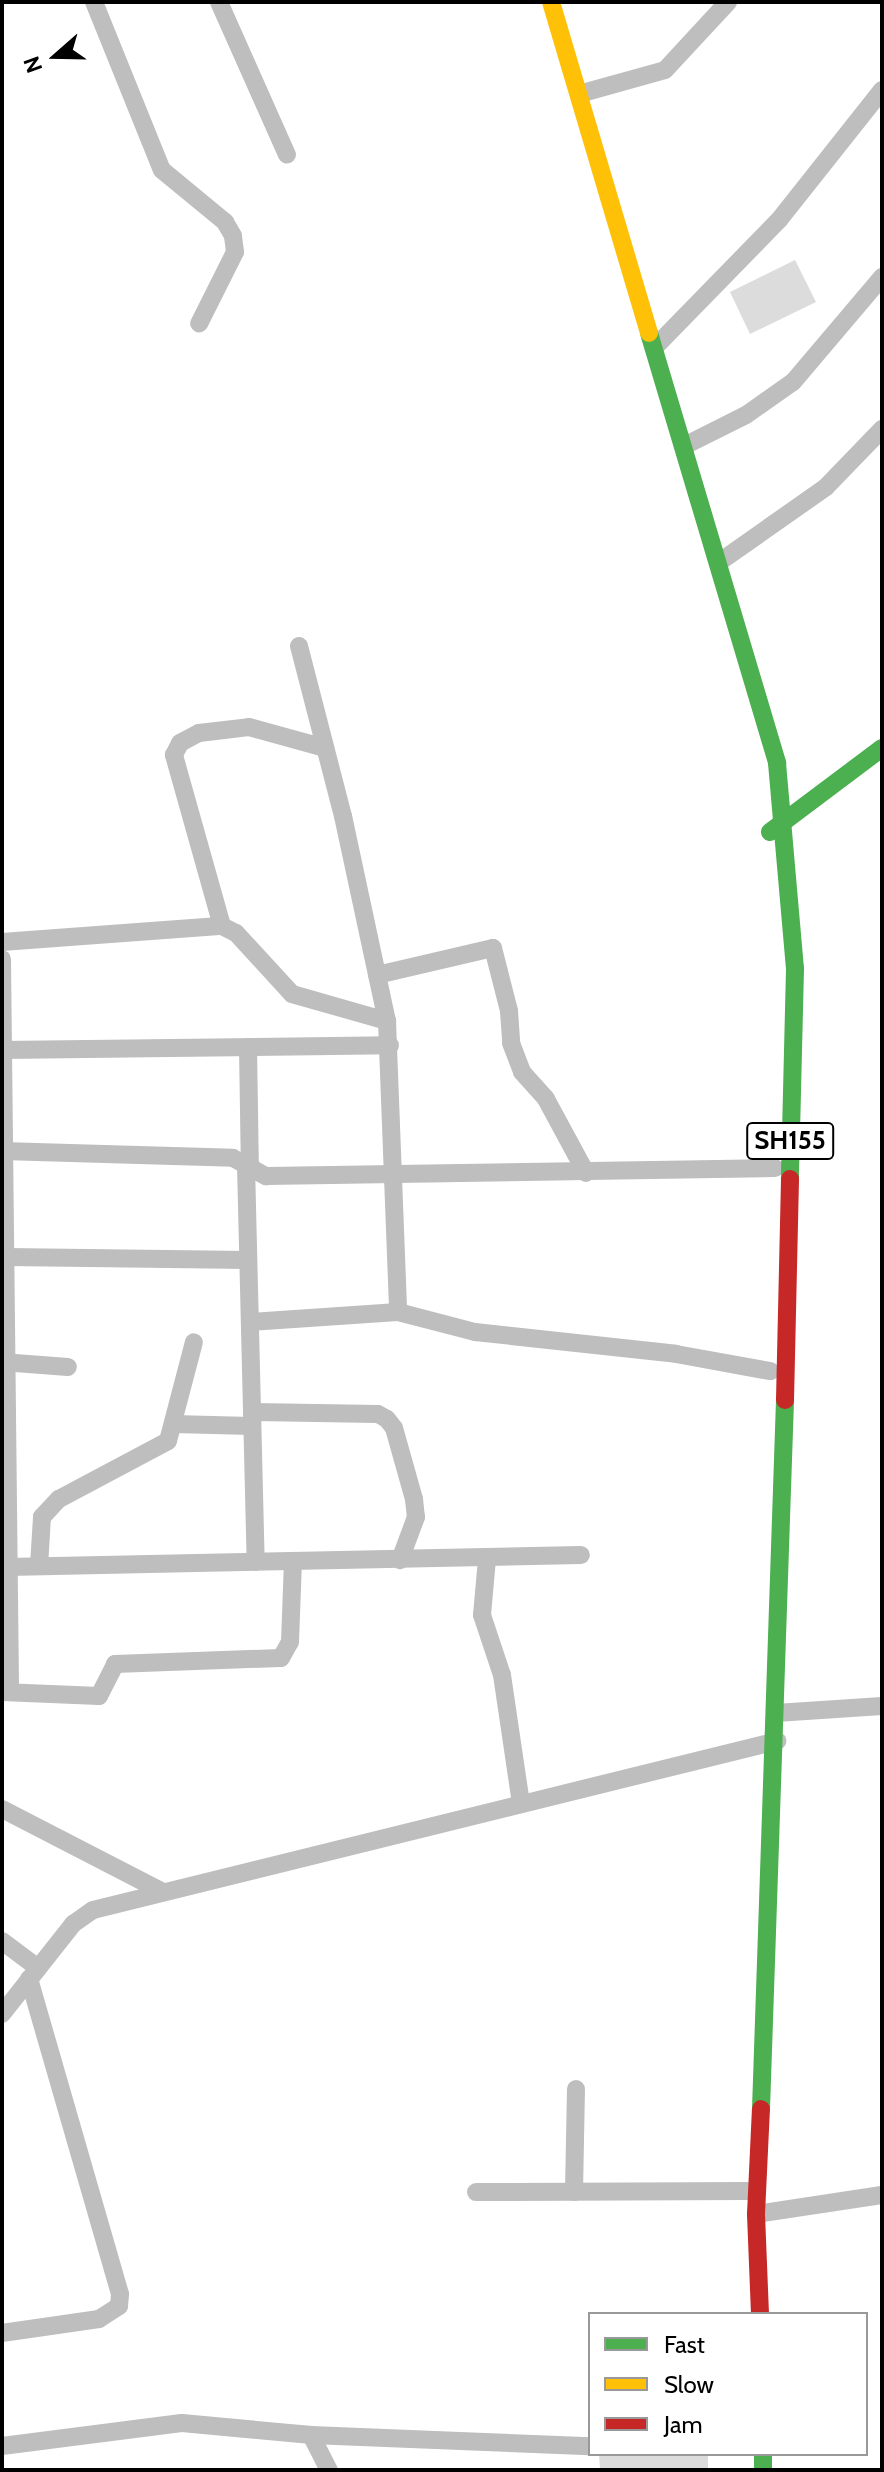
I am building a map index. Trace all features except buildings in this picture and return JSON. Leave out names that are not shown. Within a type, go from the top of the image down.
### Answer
[{"type":"main road","name":"SH155","points":[[537,2],[554,39],[754,735],[776,828],[795,969],[776,1713],[747,2191],[745,2312]]},
{"type":"main road","name":"SH155","points":[[551,2],[777,763],[774,962]]},
{"type":"main road","points":[[776,828],[882,748]]},
{"type":"main road","name":"SH155","points":[[760,2312],[756,2214],[772,1742],[770,1371],[775,1168],[774,992]]},
{"type":"street","points":[[94,2],[162,170],[225,222],[233,236],[235,252],[199,324]]},
{"type":"street","points":[[219,2],[287,155]]},
{"type":"street","points":[[579,94],[665,70],[728,2]]},
{"type":"street","points":[[655,347],[779,220],[876,111],[882,90]]},
{"type":"street","points":[[684,446],[758,408],[793,382],[882,277]]},
{"type":"street","points":[[718,563],[826,487],[882,429]]},
{"type":"street","points":[[299,646],[387,1021],[398,1312]]},
{"type":"street","points":[[222,926],[174,755],[180,743],[199,733],[249,727],[325,748]]},
{"type":"street","points":[[2,942],[222,926],[236,933],[292,994],[387,1021]]},
{"type":"street","points":[[377,975],[493,948],[509,1011],[511,1043],[522,1072],[546,1099],[586,1173]]},
{"type":"street","points":[[2,959],[6,1692],[99,1696],[115,1664],[281,1658],[290,1642],[293,1562]]},
{"type":"street","points":[[3,1050],[390,1045]]},
{"type":"street","points":[[248,1047],[248,1260],[256,1562]]},
{"type":"street","points":[[4,1151],[206,1156],[248,1167],[266,1176],[775,1168]]},
{"type":"street","points":[[6,1257],[248,1260]]},
{"type":"street","points":[[250,1322],[398,1312],[475,1332],[676,1354],[770,1371]]},
{"type":"street","points":[[39,1566],[42,1517],[103,1471],[155,1451],[168,1441],[194,1342]]},
{"type":"street","points":[[4,1362],[68,1367]]},
{"type":"street","points":[[173,1424],[378,1414],[387,1419],[394,1428],[416,1517],[400,1560]]},
{"type":"street","points":[[5,1576],[39,1566],[581,1555]]},
{"type":"street","points":[[487,1559],[482,1615],[502,1675],[521,1804]]},
{"type":"street","points":[[776,1713],[882,1706]]},
{"type":"street","points":[[2,2014],[73,1924],[93,1910],[772,1742]]},
{"type":"street","points":[[2,1809],[161,1891]]},
{"type":"street","points":[[2,1941],[34,1974],[120,2294],[119,2306],[99,2319],[2,2333]]},
{"type":"street","points":[[574,2192],[576,2089]]},
{"type":"street","points":[[476,2192],[747,2191]]},
{"type":"street","points":[[756,2214],[882,2195]]},
{"type":"street","points":[[2,2446],[182,2423],[311,2435],[588,2446]]},
{"type":"street","points":[[311,2435],[329,2470]]},
{"type":"traffic: fast","points":[[649,333],[777,763],[795,969],[790,1179]]},
{"type":"traffic: fast","points":[[770,832],[882,748]]},
{"type":"traffic: fast","points":[[761,2109],[785,1400]]},
{"type":"traffic: fast","points":[[763,2456],[763,2470]]},
{"type":"traffic: slow","points":[[551,2],[649,333]]},
{"type":"traffic: jam","points":[[785,1400],[790,1179]]},
{"type":"traffic: jam","points":[[760,2312],[756,2214],[761,2109]]}]
